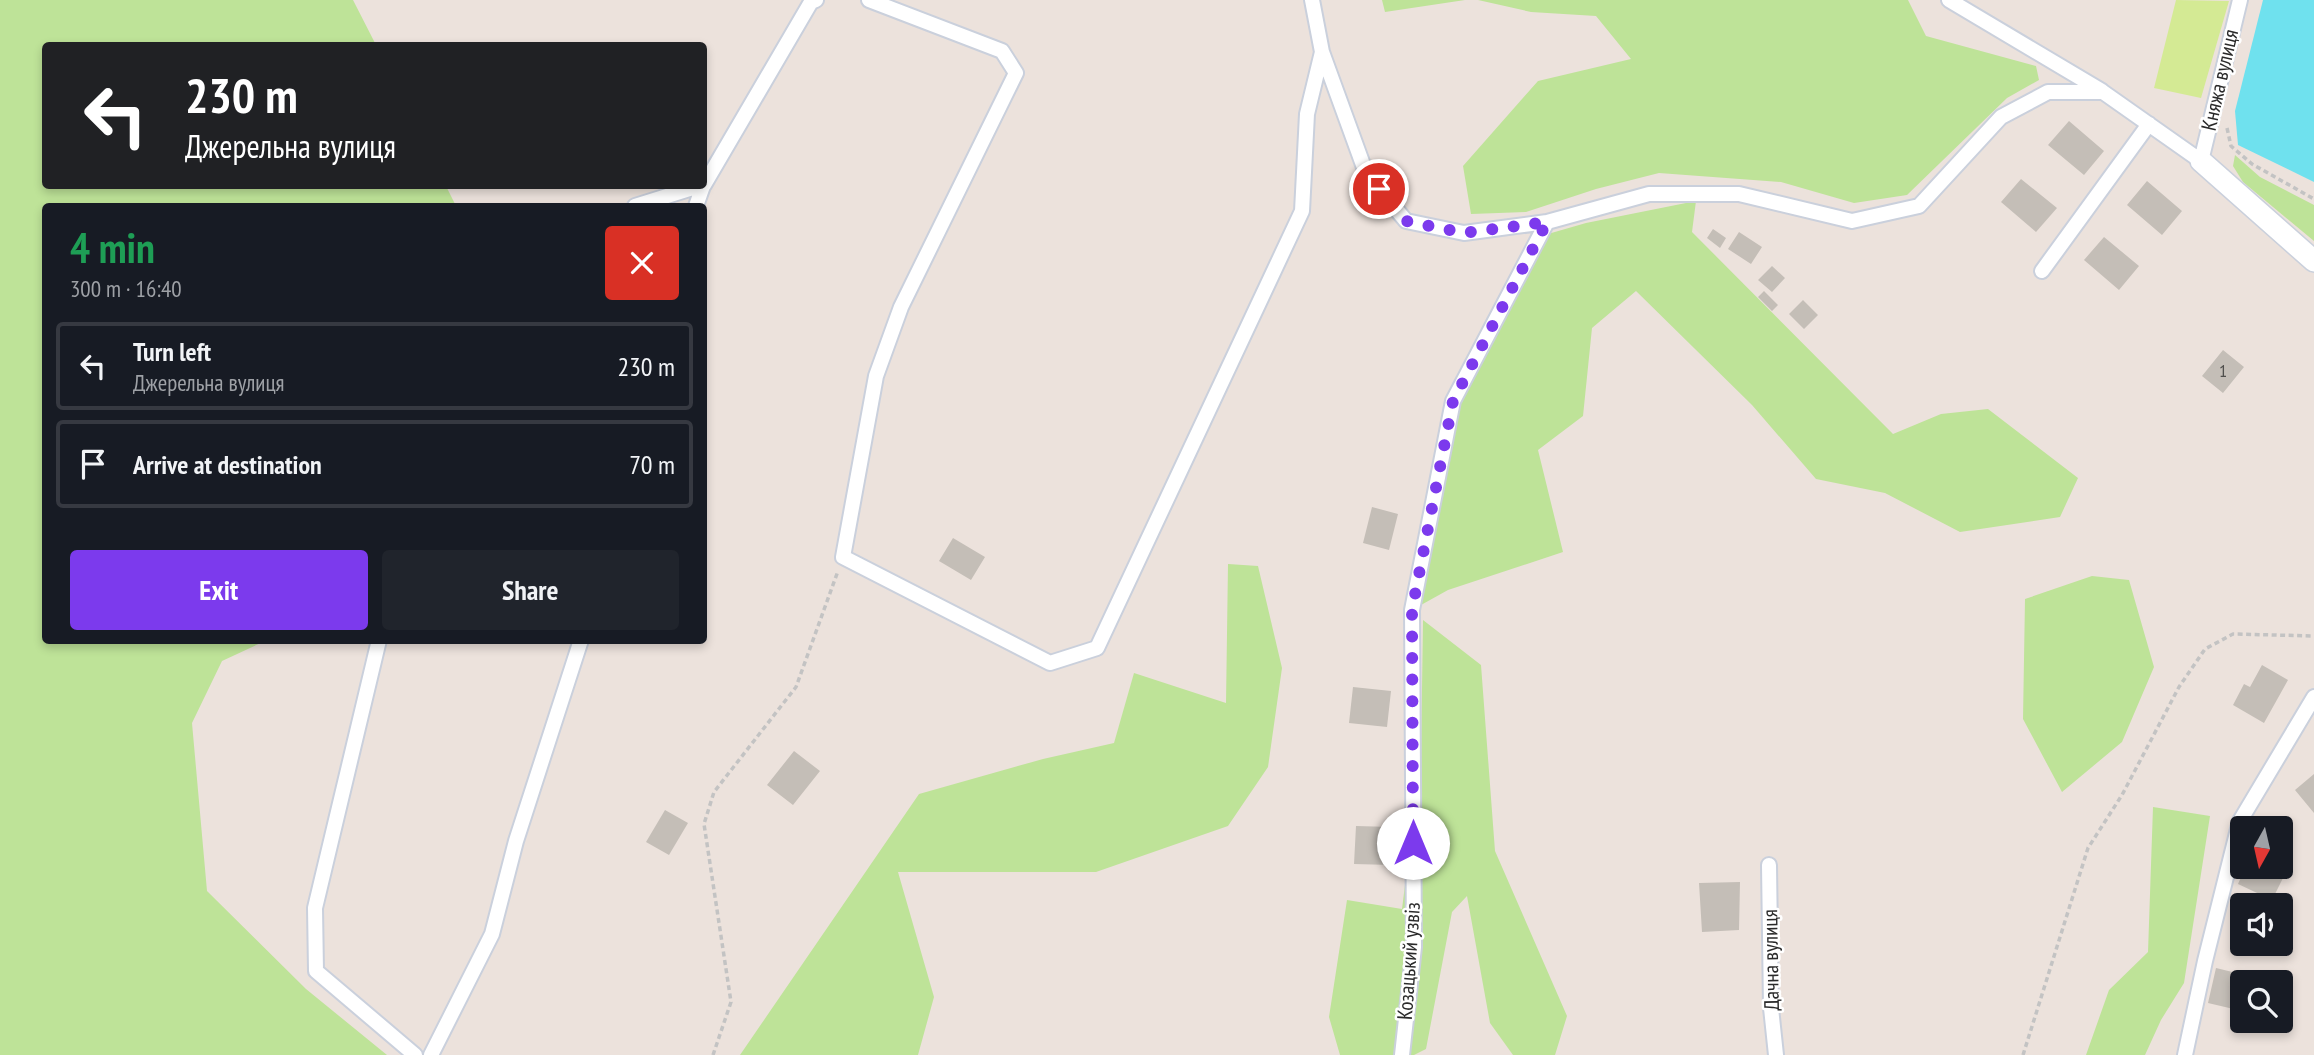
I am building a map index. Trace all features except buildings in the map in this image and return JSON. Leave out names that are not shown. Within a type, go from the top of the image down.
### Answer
[{"type":"street","points":[[707,178],[811,2],[816,0]]},
{"type":"street","points":[[869,0],[1002,51],[1016,73],[901,307],[876,376],[843,557],[1050,663],[1097,648],[1302,211],[1307,114],[1322,52]]},
{"type":"street","points":[[1312,0],[1322,52],[1366,173],[1406,221],[1464,233],[1547,222],[1649,194],[1739,194],[1852,221],[1919,206],[2001,117],[2048,92],[2103,92]]},
{"type":"street","points":[[1949,0],[2103,92],[2201,161],[2314,261]]},
{"type":"street","name":"Княжа вулиця","points":[[2201,161],[2240,0]]},
{"type":"street","points":[[2042,271],[2149,124]]},
{"type":"street","points":[[645,203],[690,189]]},
{"type":"street","name":"Козацький узвіз","points":[[1402,1055],[1414,947],[1412,610],[1453,401],[1547,222]]},
{"type":"street","points":[[378,644],[315,908],[316,971],[415,1055]]},
{"type":"street","points":[[431,1055],[492,934],[516,841],[580,644]]},
{"type":"street","points":[[2185,1055],[2240,821],[2314,697]]},
{"type":"street","name":"Дачна вулиця","points":[[1769,865],[1771,1008],[1776,1055]]},
{"type":"path","points":[[2225,120],[2231,146],[2252,164],[2314,199]]},
{"type":"path","points":[[713,1055],[731,1002],[704,824],[714,792],[796,687],[843,557]]},
{"type":"path","points":[[2023,1055],[2088,848],[2122,795],[2179,687],[2205,649],[2233,634],[2314,636]]},
{"type":"green space","points":[[0,0],[353,0],[374,42],[42,42],[42,189],[448,189],[454,203],[42,203],[42,644],[259,644],[222,661],[192,723],[207,891],[306,989],[387,1055],[0,1055]]},
{"type":"green space","points":[[1382,0],[1465,0],[1385,12]]},
{"type":"green space","points":[[1478,0],[1908,0],[1926,36],[2036,66],[2039,80],[2007,98],[1907,195],[1854,203],[1781,182],[1659,173],[1596,189],[1526,212],[1471,214],[1463,166],[1538,81],[1631,59],[1596,16],[1531,12]]},
{"type":"green space","points":[[2176,0],[2229,1],[2201,98],[2154,88]]},
{"type":"green space","points":[[2235,155],[2260,177],[2314,205],[2314,241],[2243,182],[2233,166]]},
{"type":"green space","points":[[1696,201],[1692,232],[1893,434],[1941,414],[1988,409],[2078,478],[2060,517],[1960,532],[1885,493],[1816,479],[1752,405],[1636,291],[1592,328],[1583,416],[1538,450],[1563,552],[1448,590],[1412,610],[1453,401],[1541,236],[1586,223]]},
{"type":"green space","points":[[1228,564],[1258,566],[1282,668],[1268,767],[1228,826],[1096,872],[898,872],[934,997],[918,1055],[740,1055],[919,794],[1043,759],[1114,743],[1134,673],[1226,703]]},
{"type":"green space","points":[[2092,576],[2129,580],[2154,667],[2122,742],[2062,792],[2023,719],[2025,599]]},
{"type":"green space","points":[[1423,620],[1481,665],[1495,851],[1567,1016],[1555,1055],[1513,1055],[1490,1023],[1467,896],[1452,912],[1426,1049],[1414,1055],[1340,1055],[1329,1017],[1347,900],[1402,909],[1421,757]]},
{"type":"green space","points":[[2153,807],[2210,816],[2184,983],[2161,1020],[2145,1055],[2086,1055],[2109,990],[2148,952]]},
{"type":"water","points":[[2263,0],[2314,0],[2314,182],[2238,145],[2235,111]]},
{"type":"route","points":[[1379,189],[1406,221],[1464,233],[1547,222],[1453,401],[1412,610],[1413,843]]}]
